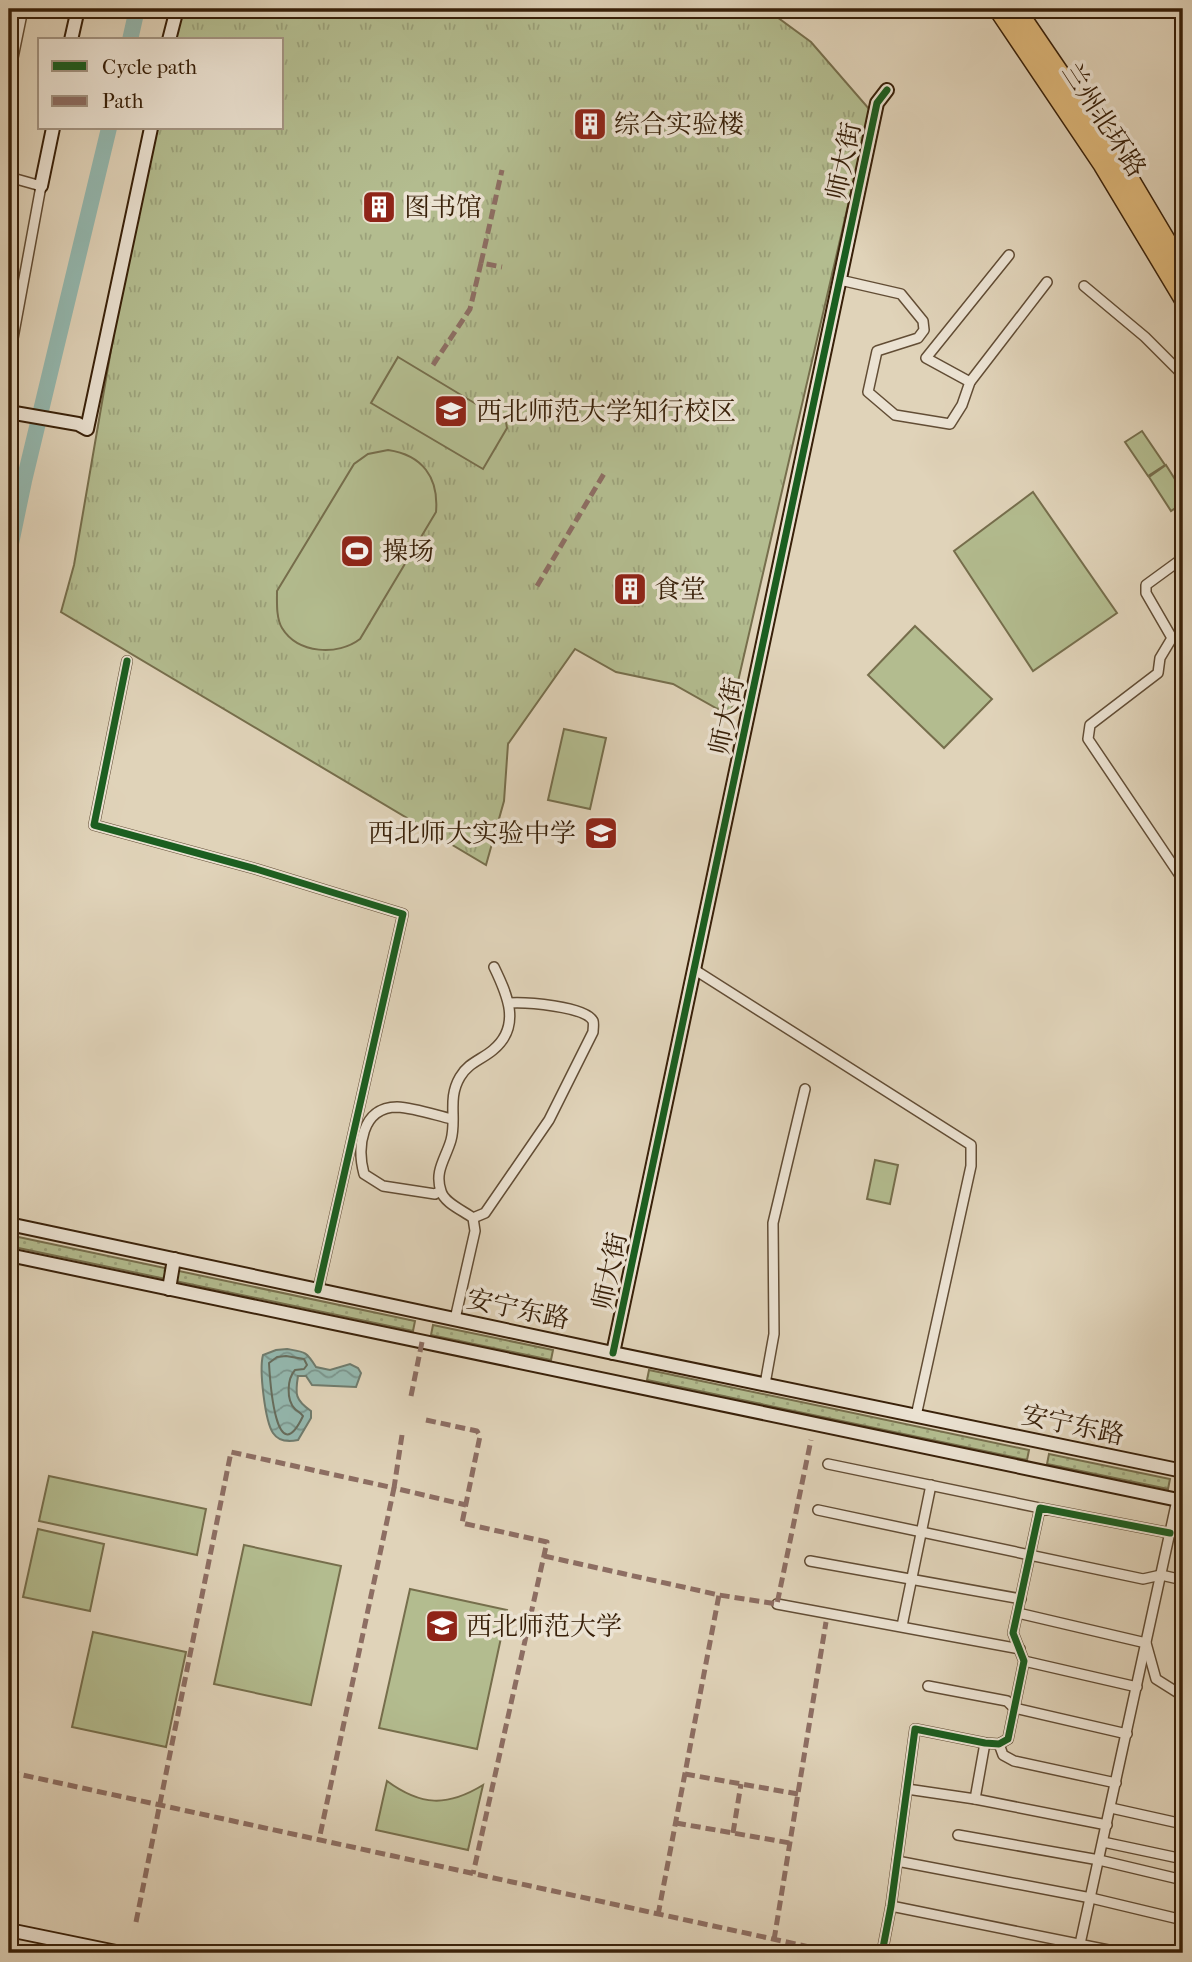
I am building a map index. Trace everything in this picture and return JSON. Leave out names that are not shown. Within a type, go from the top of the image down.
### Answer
[{"type":"highway","name":"兰州北环路","points":[[998,9],[1017,18],[1116,156],[1183,269]]},
{"type":"highway","name":"兰州北环路","points":[[1017,18],[1183,298]]},
{"type":"main road","points":[[71,38],[78,9]]},
{"type":"main road","points":[[170,38],[177,9]]},
{"type":"main road","name":"师大街","points":[[613,1353],[877,103],[887,90]]},
{"type":"main road","points":[[41,186],[53,130]]},
{"type":"main road","points":[[9,412],[78,424],[87,429],[150,130]]},
{"type":"main road","name":"安宁东路","points":[[9,1224],[1183,1471]]},
{"type":"main road","name":"安宁东路","points":[[9,1255],[1180,1501]]},
{"type":"main road","points":[[169,1289],[174,1259]]},
{"type":"main road","points":[[9,1930],[121,1953]]},
{"type":"street","points":[[9,77],[23,9]]},
{"type":"street","points":[[9,177],[41,186],[9,360]]},
{"type":"street","points":[[970,382],[926,359],[1009,255]]},
{"type":"street","points":[[840,280],[901,294],[923,321],[924,330],[918,338],[877,351],[868,392],[895,415],[950,425],[962,405],[970,382],[1048,282]]},
{"type":"street","points":[[1084,286],[1145,337],[1183,375]]},
{"type":"street","points":[[1183,558],[1146,585],[1146,593],[1172,638],[1160,658],[1158,673],[1090,725],[1088,739],[1183,880]]},
{"type":"street","points":[[127,661],[94,825],[256,869],[403,914],[318,1290]]},
{"type":"street","points":[[455,1319],[475,1231],[473,1218],[445,1199],[440,1191],[439,1170],[451,1142],[452,1096],[460,1077],[471,1063],[492,1051],[502,1041],[508,1028],[509,1003],[494,967]]},
{"type":"street","points":[[695,970],[971,1145],[971,1166],[916,1416]]},
{"type":"street","points":[[473,1218],[485,1213],[549,1120],[593,1032],[594,1023],[591,1018],[578,1013],[532,1002],[509,1003]]},
{"type":"street","points":[[765,1384],[774,1334],[773,1223],[805,1089]]},
{"type":"street","points":[[440,1191],[435,1194],[383,1186],[364,1174],[359,1156],[363,1130],[377,1113],[396,1107],[452,1119]]},
{"type":"street","points":[[828,1464],[1170,1534]]},
{"type":"street","points":[[902,1626],[932,1485]]},
{"type":"street","points":[[1079,1949],[1170,1534],[1180,1501]]},
{"type":"street","points":[[882,1953],[915,1729],[985,1743],[999,1744],[1008,1739],[1024,1661],[1013,1633],[1040,1508]]},
{"type":"street","points":[[818,1510],[1143,1579],[1161,1576],[1183,1580]]},
{"type":"street","points":[[810,1561],[1021,1600]]},
{"type":"street","points":[[777,1604],[1020,1649]]},
{"type":"street","points":[[1018,1614],[1146,1643]]},
{"type":"street","points":[[1146,1643],[1156,1679],[1183,1696]]},
{"type":"street","points":[[1024,1661],[1137,1687]]},
{"type":"street","points":[[928,1686],[1007,1701],[1014,1708],[1127,1734]]},
{"type":"street","points":[[975,1799],[985,1743]]},
{"type":"street","points":[[999,1744],[1003,1755],[1014,1761],[1116,1783]]},
{"type":"street","points":[[907,1789],[975,1799],[1107,1825]]},
{"type":"street","points":[[1111,1808],[1183,1824]]},
{"type":"street","points":[[958,1835],[1099,1860],[1183,1880]]},
{"type":"street","points":[[1104,1842],[1183,1859]]},
{"type":"street","points":[[897,1861],[1091,1898],[1183,1920]]},
{"type":"street","points":[[891,1906],[1079,1949],[1123,1953]]},
{"type":"green space","name":"西北师范大学知行校区","points":[[183,9],[766,9],[811,42],[870,110],[730,716],[673,684],[616,672],[575,649],[508,744],[504,801],[486,865],[61,612],[74,565],[127,257],[156,130],[284,130],[284,38],[176,38]]},
{"type":"green space","points":[[398,357],[506,422],[507,428],[483,469],[371,403]]},
{"type":"green space","points":[[1142,431],[1165,465],[1148,476],[1125,442]]},
{"type":"green space","name":"操场","points":[[388,450],[410,457],[426,470],[435,488],[436,512],[360,639],[330,650],[319,650],[298,643],[289,637],[280,624],[277,591],[354,464],[368,454]]},
{"type":"green space","points":[[1166,465],[1183,492],[1183,503],[1171,511],[1149,477]]},
{"type":"green space","points":[[1033,492],[1117,613],[1033,671],[954,551]]},
{"type":"green space","points":[[915,626],[992,699],[944,748],[868,675]]},
{"type":"green space","points":[[564,729],[606,738],[590,809],[548,800]]},
{"type":"green space","points":[[875,1160],[898,1165],[890,1204],[867,1199]]},
{"type":"green space","points":[[9,1235],[415,1321],[413,1331],[9,1246]]},
{"type":"green space","points":[[433,1325],[553,1350],[551,1360],[431,1335]]},
{"type":"green space","points":[[649,1370],[1029,1450],[1027,1460],[647,1380]]},
{"type":"green space","points":[[1049,1454],[1170,1479],[1168,1489],[1047,1464]]},
{"type":"green space","points":[[49,1476],[206,1509],[197,1555],[39,1521]]},
{"type":"green space","points":[[38,1529],[104,1544],[90,1611],[23,1597]]},
{"type":"green space","points":[[244,1545],[341,1566],[311,1705],[214,1684]]},
{"type":"green space","points":[[410,1589],[507,1610],[477,1749],[379,1728]]},
{"type":"green space","points":[[93,1632],[186,1652],[166,1747],[72,1727]]},
{"type":"green space","points":[[387,1781],[411,1795],[434,1801],[458,1797],[483,1785],[468,1850],[376,1830]]},
{"type":"water","points":[[287,1349],[305,1353],[316,1367],[330,1370],[350,1364],[361,1373],[356,1387],[312,1385],[306,1376],[298,1376],[297,1396],[311,1411],[311,1418],[298,1440],[291,1441],[278,1438],[270,1427],[262,1383],[263,1355]]},
{"type":"waterway","points":[[130,38],[137,9]]},
{"type":"waterway","points":[[9,553],[109,130]]},
{"type":"marked path","points":[[481,263],[502,170]]},
{"type":"marked path","points":[[433,365],[470,309],[481,263],[502,267]]},
{"type":"marked path","points":[[537,586],[605,472]]},
{"type":"marked path","points":[[411,1396],[422,1342]]},
{"type":"marked path","points":[[426,1420],[477,1431],[480,1436],[462,1523],[547,1542],[473,1874]]},
{"type":"marked path","points":[[402,1435],[394,1488],[466,1505]]},
{"type":"marked path","points":[[544,1556],[719,1595],[777,1604],[811,1440]]},
{"type":"marked path","points":[[136,1922],[231,1452],[394,1488],[319,1840]]},
{"type":"marked path","points":[[658,1915],[719,1595]]},
{"type":"marked path","points":[[774,1940],[826,1622]]},
{"type":"marked path","points":[[9,1772],[837,1953]]},
{"type":"marked path","points":[[685,1774],[798,1794]]},
{"type":"marked path","points":[[733,1833],[741,1784]]},
{"type":"marked path","points":[[676,1823],[790,1843]]},
{"type":"cycle path","points":[[613,1353],[877,103],[887,90]]},
{"type":"cycle path","points":[[127,661],[94,825],[256,869],[403,914],[318,1290]]},
{"type":"cycle path","points":[[882,1953],[915,1729],[985,1743],[999,1744],[1008,1739],[1024,1661],[1013,1633],[1040,1508],[1170,1533]]},
{"type":"place","name":"综合实验楼","points":[[590,124]]},
{"type":"place","name":"图书馆","points":[[379,207]]},
{"type":"place","name":"西北师范大学知行校区","points":[[451,411]]},
{"type":"place","name":"操场","points":[[357,551]]},
{"type":"place","name":"食堂","points":[[630,589]]},
{"type":"place","name":"西北师大实验中学","points":[[601,833]]},
{"type":"place","name":"西北师范大学","points":[[442,1626]]}]
